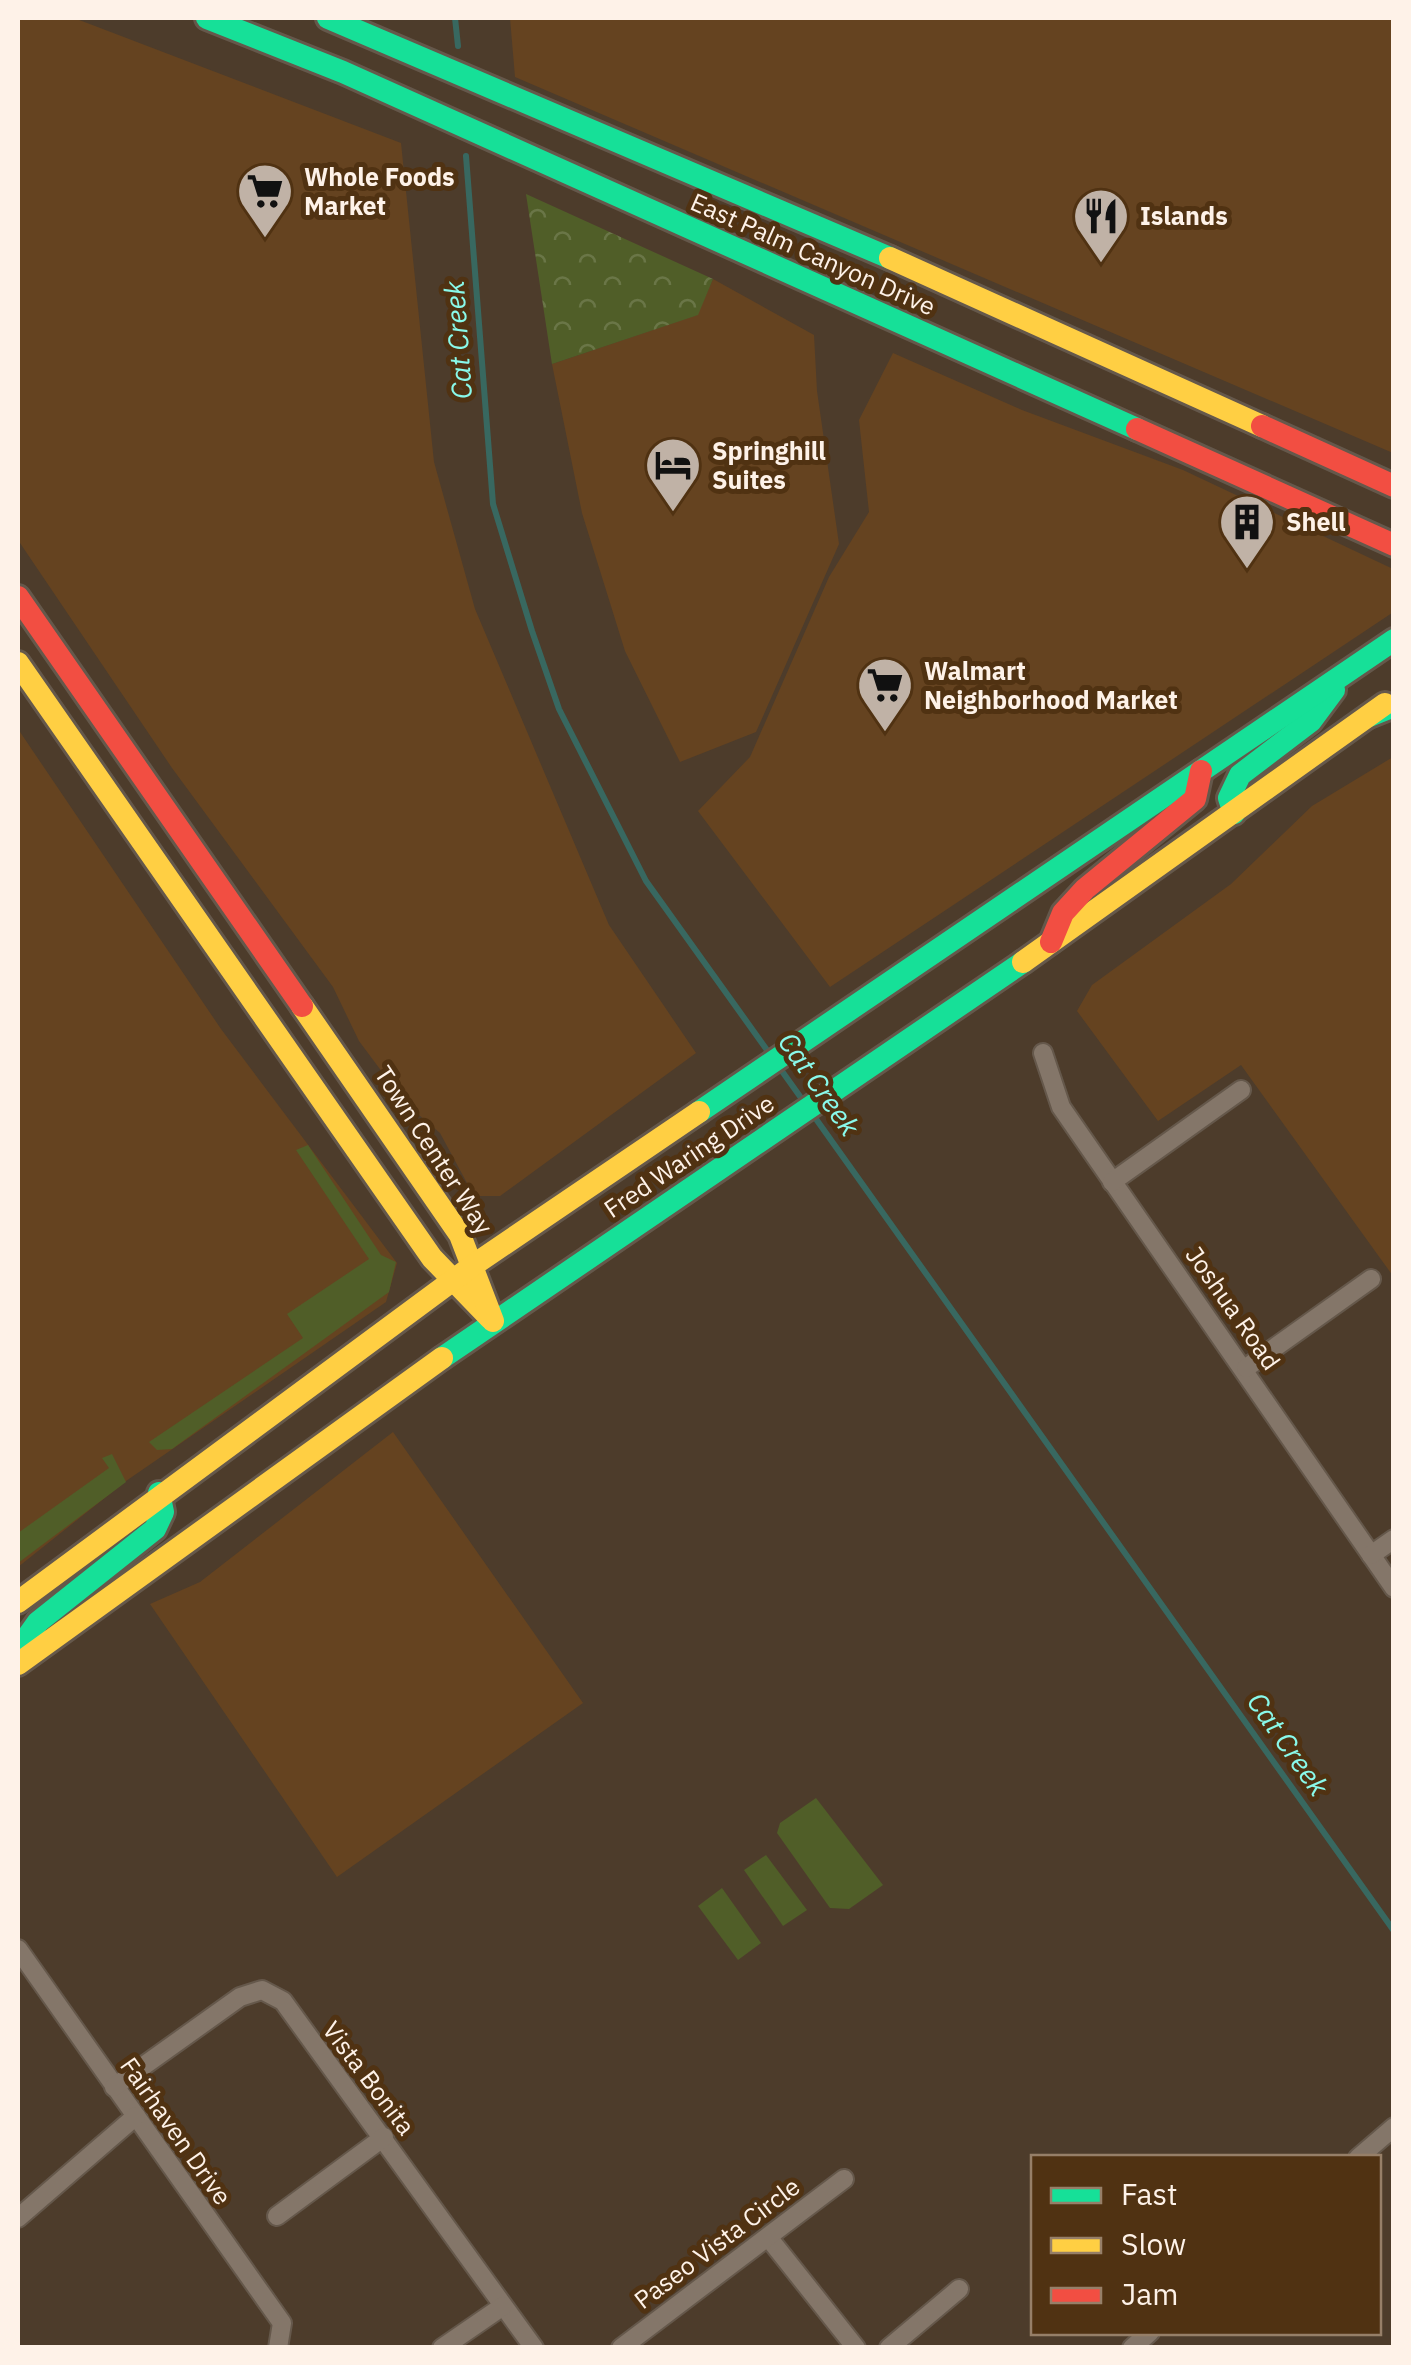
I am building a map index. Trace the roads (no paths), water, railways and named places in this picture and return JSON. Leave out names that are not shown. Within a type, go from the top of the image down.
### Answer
[{"type":"main road","name":"East Palm Canyon Drive","points":[[207,18],[344,72],[1394,545]]},
{"type":"main road","name":"East Palm Canyon Drive","points":[[327,18],[943,281],[1394,486]]},
{"type":"main road","name":"Town Center Way","points":[[18,597],[356,1082],[475,1264],[494,1321]]},
{"type":"main road","name":"Fred Waring Drive","points":[[18,1602],[159,1493],[450,1281],[1394,640]]},
{"type":"main road","points":[[18,663],[450,1281],[494,1321]]},
{"type":"main road","points":[[1234,813],[1229,798],[1240,775],[1312,721],[1343,675]]},
{"type":"main road","name":"Fred Waring Drive","points":[[18,1664],[494,1321],[873,1066],[1394,698]]},
{"type":"main road","points":[[1369,716],[1394,706]]},
{"type":"main road","points":[[1051,942],[1063,913],[1085,889],[1195,799],[1201,771]]},
{"type":"main road","points":[[18,1650],[38,1622],[155,1529],[162,1512],[159,1493]]},
{"type":"street","name":"Joshua Road","points":[[1042,1053],[1061,1107],[1246,1368],[1394,1588]]},
{"type":"street","points":[[1112,1182],[1241,1090]]},
{"type":"street","points":[[1246,1368],[1371,1279]]},
{"type":"street","points":[[1371,1555],[1394,1539]]},
{"type":"street","name":"Fairhaven Drive","points":[[18,1949],[282,2324],[279,2346]]},
{"type":"street","name":"Vista Bonita","points":[[114,2087],[240,1997],[262,1990],[283,2001],[534,2348]]},
{"type":"street","points":[[18,2218],[136,2116]]},
{"type":"street","points":[[1361,2155],[1394,2127]]},
{"type":"street","points":[[278,2216],[384,2137]]},
{"type":"street","name":"Paseo Vista Circle","points":[[621,2348],[844,2179]]},
{"type":"street","points":[[768,2237],[856,2348]]},
{"type":"street","points":[[889,2348],[960,2288]]},
{"type":"street","points":[[442,2348],[503,2306]]},
{"type":"waterway","name":"Cat Creek","points":[[455,18],[458,46]]},
{"type":"waterway","name":"Cat Creek","points":[[466,156],[493,504],[532,631],[559,709],[646,881],[772,1057]]},
{"type":"waterway","name":"Cat Creek","points":[[779,1067],[804,1102]]},
{"type":"waterway","name":"Cat Creek","points":[[811,1112],[1394,1931]]},
{"type":"place","name":"Whole Foods Market","points":[[265,240]]},
{"type":"place","name":"Islands","points":[[1101,265]]},
{"type":"place","name":"Springhill Suites","points":[[673,514]]},
{"type":"place","name":"Shell","points":[[1247,571]]},
{"type":"place","name":"Walmart Neighborhood Market","points":[[885,734]]}]
